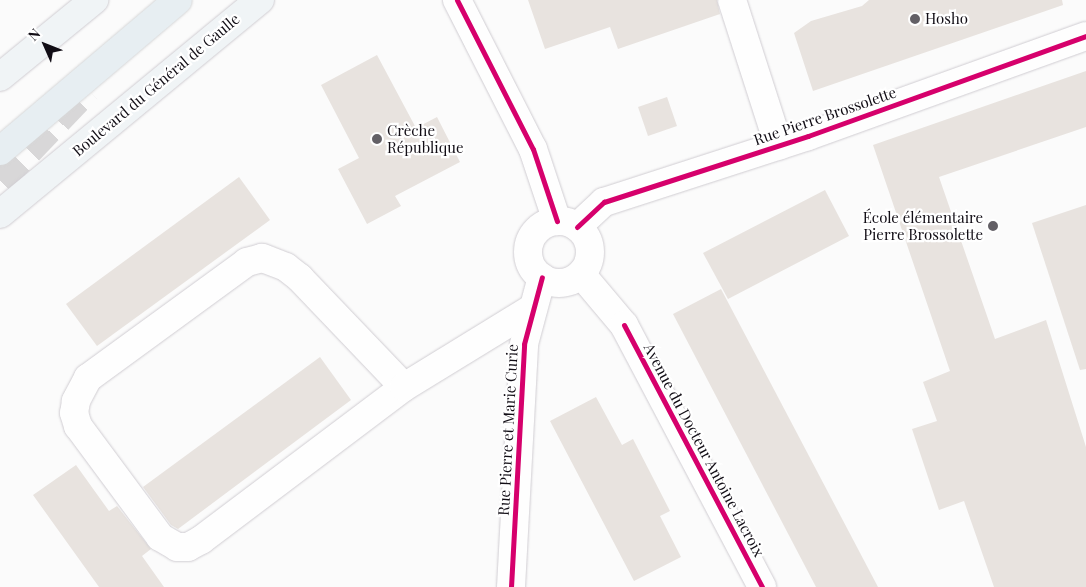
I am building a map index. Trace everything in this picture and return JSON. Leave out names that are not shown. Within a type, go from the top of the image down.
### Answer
[{"type":"highway","points":[[0,151],[178,0]]},
{"type":"main road","points":[[0,78],[94,0]]},
{"type":"main road","name":"Boulevard du Général de Gaulle","points":[[0,214],[260,0]]},
{"type":"street","points":[[457,0],[533,149],[567,224],[589,244],[590,254],[581,274],[562,282],[542,277],[530,262],[529,244],[539,228],[567,224]]},
{"type":"street","points":[[732,0],[778,146]]},
{"type":"street","name":"Rue Pierre Brossolette","points":[[567,224],[604,202],[778,146],[1086,36]]},
{"type":"street","points":[[404,387],[300,278],[286,267],[262,258],[247,262],[88,378],[76,401],[74,413],[78,426],[160,537],[177,547],[182,547],[201,540],[404,387],[533,308]]},
{"type":"street","name":"Avenue du Docteur Antoine Lacroix","points":[[581,274],[624,325],[762,587]]},
{"type":"street","name":"Rue Pierre et Marie Curie","points":[[511,587],[524,344],[542,277]]},
{"type":"building","points":[[528,0],[717,0],[720,14],[618,49],[610,27],[545,49]]},
{"type":"building","points":[[869,0],[1062,0],[1063,5],[813,91],[794,33],[811,21],[862,6]]},
{"type":"building","points":[[377,55],[416,128],[437,117],[460,162],[395,196],[401,206],[367,224],[338,169],[359,158],[321,85]]},
{"type":"building","points":[[1086,71],[1086,127],[939,177],[995,339],[1046,320],[1086,447],[1086,587],[994,587],[964,501],[939,510],[912,429],[937,421],[923,382],[950,371],[873,145]]},
{"type":"building","points":[[667,97],[677,126],[648,136],[638,107]]},
{"type":"building","points":[[239,177],[270,220],[97,346],[66,304]]},
{"type":"building","points":[[825,190],[849,236],[728,299],[703,253]]},
{"type":"building","points":[[1086,205],[1086,369],[1080,370],[1032,223]]},
{"type":"building","points":[[721,289],[878,587],[816,587],[673,314]]},
{"type":"building","points":[[320,357],[351,400],[178,529],[171,525],[143,487]]},
{"type":"building","points":[[596,397],[622,445],[633,439],[670,511],[660,516],[681,557],[634,581],[550,421]]},
{"type":"building","points":[[76,465],[109,511],[117,506],[151,549],[142,556],[164,587],[99,587],[33,495]]},
{"type":"tunnel","points":[[0,181],[87,90]]},
{"type":"cycle path","points":[[457,0],[533,149],[557,221]]},
{"type":"cycle path","points":[[577,227],[604,202],[808,136],[1086,36]]},
{"type":"cycle path","points":[[511,587],[524,344],[542,277]]},
{"type":"cycle path","points":[[624,325],[762,587]]},
{"type":"place","name":"Hosho","points":[[915,19]]},
{"type":"place","name":"Crèche République","points":[[377,139]]},
{"type":"place","name":"École élémentaire Pierre Brossolette","points":[[993,226]]}]
